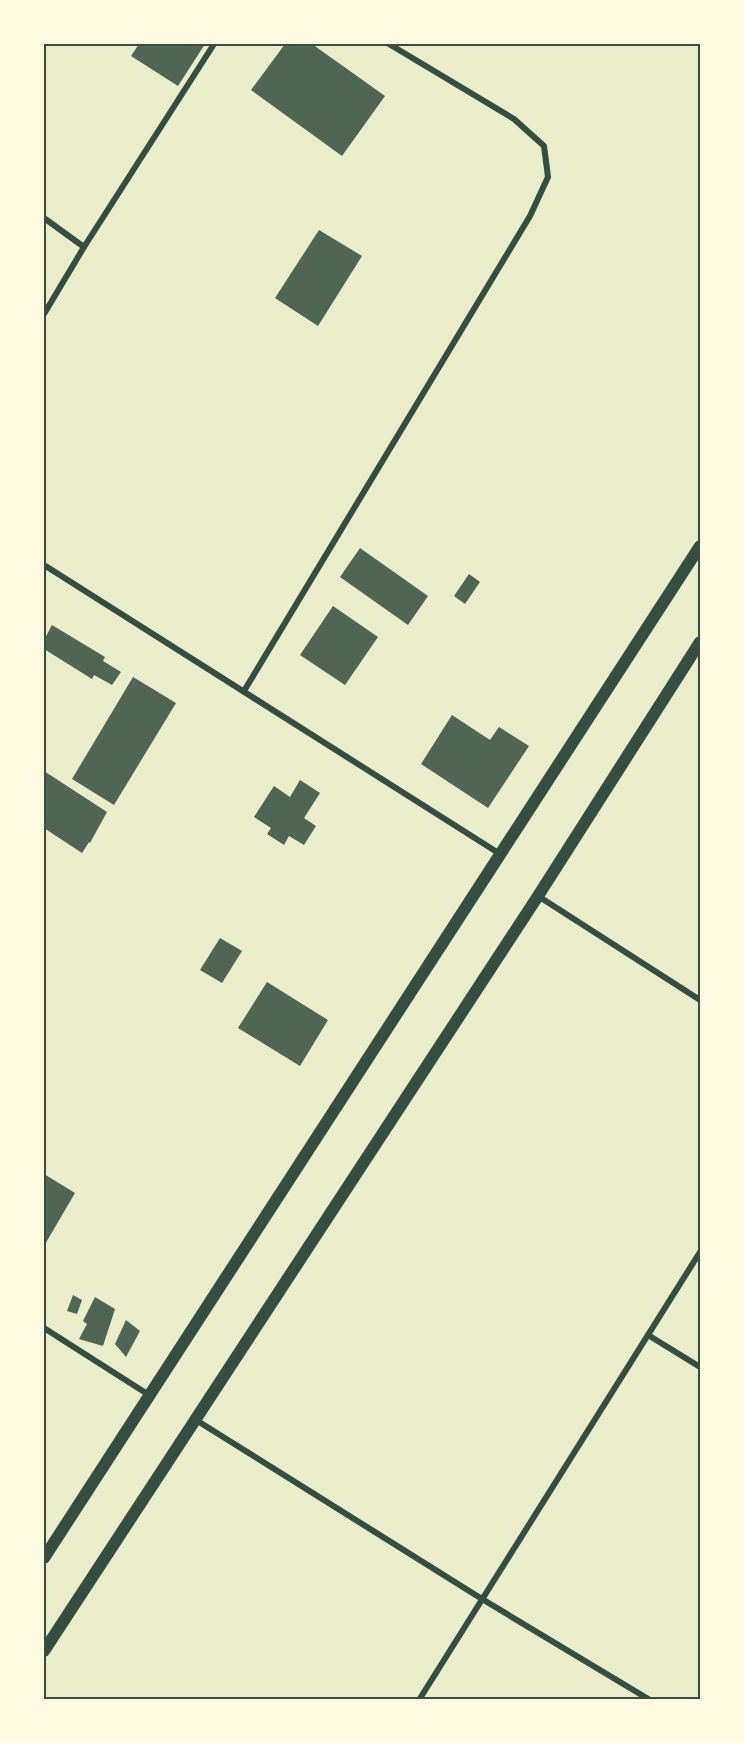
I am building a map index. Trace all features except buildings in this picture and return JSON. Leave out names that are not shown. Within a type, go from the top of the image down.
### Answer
[{"type":"main road","points":[[44,1558],[700,546]]},
{"type":"main road","points":[[44,1651],[538,896],[700,642]]},
{"type":"street","points":[[44,314],[84,247],[214,44]]},
{"type":"street","points":[[244,691],[530,216],[548,177],[544,146],[514,119],[388,44]]},
{"type":"street","points":[[44,218],[84,247]]},
{"type":"street","points":[[44,564],[501,854]]},
{"type":"street","points":[[538,896],[700,1000]]},
{"type":"street","points":[[418,1700],[700,1251]]},
{"type":"street","points":[[44,1328],[149,1395]]},
{"type":"street","points":[[648,1335],[700,1367]]},
{"type":"street","points":[[195,1419],[482,1599],[650,1700]]}]
